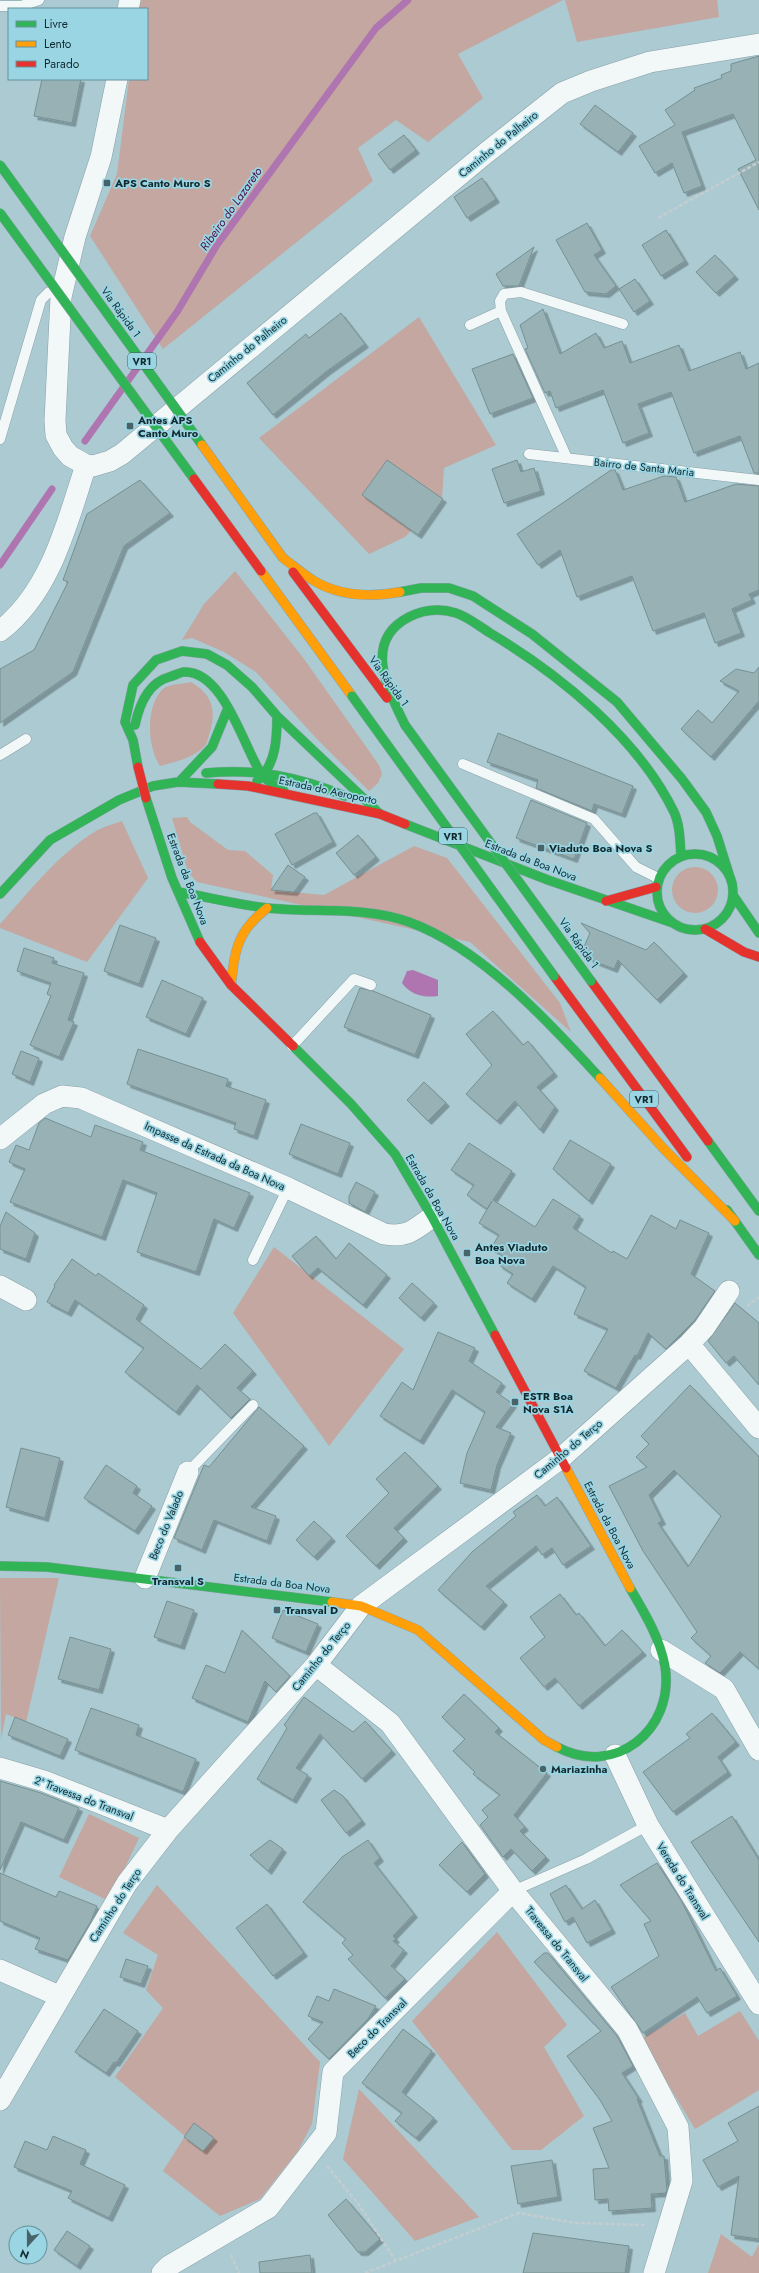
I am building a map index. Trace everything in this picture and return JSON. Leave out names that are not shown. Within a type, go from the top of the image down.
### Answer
[{"type":"main road","name":"Via Rápida 1","points":[[0,165],[283,558],[388,695],[405,725],[759,1211]]},
{"type":"main road","name":"VR1","points":[[0,213],[554,976],[759,1255]]},
{"type":"main road","points":[[283,558],[316,582],[353,594],[377,596],[421,588],[449,588],[473,596],[532,634],[617,702],[682,779],[706,812],[717,836],[729,874],[733,895],[759,933]]},
{"type":"main road","points":[[388,695],[382,664],[383,646],[388,633],[399,623],[422,611],[456,613],[508,642],[590,706],[646,766],[674,812],[680,841],[681,856]]},
{"type":"main road","name":"Estrada da Boa Nova","points":[[0,1566],[47,1567],[361,1606],[418,1630],[544,1740],[572,1755],[594,1758],[615,1755],[632,1746],[648,1731],[657,1719],[666,1693],[665,1667],[661,1650],[647,1619],[432,1217],[395,1154],[351,1104],[231,985],[200,942],[172,878],[138,768],[133,740],[125,722],[126,710],[133,685],[156,660],[182,651],[207,654],[227,665],[252,687],[277,716],[380,814],[606,901],[673,923]]},
{"type":"main road","name":"Estrada da Boa Nova","points":[[133,740],[136,721],[145,697],[155,683],[169,676],[186,671],[203,678],[214,686],[228,708],[263,773]]},
{"type":"main road","points":[[178,782],[212,747],[228,708]]},
{"type":"main road","points":[[248,786],[263,773],[276,738],[277,716]]},
{"type":"main road","name":"Estrada do Aeroporto","points":[[178,782],[198,774],[221,771],[294,776],[328,789],[380,814]]},
{"type":"main road","points":[[263,773],[288,794]]},
{"type":"main road","name":"Estrada do Aeroporto","points":[[0,894],[50,840],[119,800],[153,786],[178,782],[248,786],[380,814]]},
{"type":"main road","points":[[729,874],[714,858],[692,854],[681,856],[670,863],[657,883],[656,896],[662,911],[673,923],[688,929],[705,929],[718,924],[726,915],[733,895]]},
{"type":"main road","points":[[606,901],[657,883]]},
{"type":"main road","points":[[178,892],[267,908],[378,915],[408,922],[445,938],[482,963],[564,1038],[663,1148],[735,1221]]},
{"type":"main road","points":[[231,985],[235,946],[246,926],[267,908]]},
{"type":"main road","points":[[705,929],[744,952],[759,957]]},
{"type":"street","name":"Caminho do Palheiro","points":[[86,465],[94,466],[110,461],[122,454],[334,277],[562,93],[591,81],[650,62],[759,44]]},
{"type":"street","points":[[0,631],[13,621],[32,595],[56,554],[86,465],[70,456],[56,435],[61,297],[75,237],[101,157],[117,80]]},
{"type":"street","name":"Impasse da Estrada da Boa Nova","points":[[0,1139],[44,1104],[62,1096],[81,1098],[288,1188],[384,1234],[397,1236],[411,1232],[432,1217]]},
{"type":"street","points":[[0,1286],[26,1300]]},
{"type":"street","name":"Caminho do Terço","points":[[0,2100],[59,1996],[127,1883],[168,1830],[316,1665],[361,1606],[560,1458],[689,1344],[704,1328],[729,1291]]},
{"type":"street","points":[[689,1344],[759,1428]]},
{"type":"street","name":"Beco do Valado","points":[[145,1578],[188,1472]]},
{"type":"street","points":[[661,1650],[724,1689],[759,1750]]},
{"type":"street","name":"Travessa do Transval","points":[[316,1665],[390,1723],[513,1891],[627,2029],[678,2127],[682,2181],[654,2273]]},
{"type":"street","name":"Vereda do Transval","points":[[615,1755],[648,1825],[759,2004]]},
{"type":"street","name":"2ª Travessa do Transval","points":[[0,1768],[44,1781],[168,1830]]},
{"type":"street","name":"Beco do Transval","points":[[162,2273],[169,2266],[268,2208],[326,2133],[333,2072],[513,1891]]},
{"type":"street","points":[[0,1970],[59,1996]]},
{"type":"lane","points":[[0,6],[21,6],[39,0]]},
{"type":"lane","points":[[0,439],[41,300],[49,292],[61,297]]},
{"type":"lane","points":[[567,458],[501,311],[500,301],[504,294],[521,292],[623,324]]},
{"type":"lane","points":[[470,325],[501,311]]},
{"type":"lane","name":"Bairro de Santa Maria","points":[[529,454],[759,480]]},
{"type":"lane","points":[[0,755],[26,739]]},
{"type":"lane","points":[[463,764],[594,819],[636,866],[657,883]]},
{"type":"lane","points":[[292,1046],[354,979],[371,985]]},
{"type":"lane","points":[[253,1260],[288,1188]]},
{"type":"lane","points":[[188,1472],[253,1405]]},
{"type":"lane","name":"Beco do Transval","points":[[513,1891],[586,1859],[648,1825]]},
{"type":"path","points":[[658,218],[759,162]]},
{"type":"path","points":[[743,1306],[746,1306],[759,1297]]},
{"type":"path","points":[[314,2149],[359,2205],[396,2261]]},
{"type":"path","points":[[365,2273],[519,2213],[575,2223],[669,2225]]},
{"type":"shaded area","points":[[138,0],[563,0],[458,54],[483,98],[428,142],[396,120],[358,148],[373,181],[163,349],[90,236],[117,174],[129,80],[148,80],[148,8],[137,8]]},
{"type":"shaded area","points":[[565,0],[717,0],[719,17],[577,42]]},
{"type":"shaded area","points":[[419,317],[496,445],[444,468],[442,499],[405,537],[369,554],[259,438]]},
{"type":"shaded area","points":[[235,571],[304,659],[379,765],[382,774],[378,783],[369,791],[316,738],[256,672],[224,652],[192,638],[182,640],[204,604]]},
{"type":"shaded area","points":[[191,682],[204,692],[213,711],[213,718],[207,742],[205,746],[195,754],[160,766],[152,748],[150,726],[154,704],[158,695],[164,688]]},
{"type":"shaded area","points":[[187,817],[190,822],[228,850],[245,851],[273,875],[271,890],[324,895],[414,846],[447,858],[560,1003],[571,1032],[470,942],[197,882],[188,872],[172,818]]},
{"type":"shaded area","points":[[122,821],[148,878],[87,962],[0,928],[0,924],[33,887],[69,851],[96,831]]},
{"type":"shaded area","points":[[695,867],[708,871],[714,877],[718,890],[714,903],[708,909],[695,913],[682,909],[676,903],[672,890],[676,877],[682,871]]},
{"type":"shaded area","points":[[413,970],[438,980],[438,996],[418,995],[409,990],[402,983],[407,971]]},
{"type":"shaded area","points":[[274,1247],[404,1349],[329,1446],[233,1313]]},
{"type":"shaded area","points":[[0,1578],[59,1578],[26,1722],[6,1714],[1,1740]]},
{"type":"shaded area","points":[[89,1814],[139,1838],[109,1901],[59,1877]]},
{"type":"shaded area","points":[[157,1885],[320,2062],[312,2124],[298,2151],[260,2199],[220,2216],[163,2171],[185,2136],[115,2077],[163,2008],[146,1990],[158,1955],[123,1933]]},
{"type":"shaded area","points":[[497,1932],[567,2025],[544,2047],[584,2116],[541,2150],[512,2150],[412,2021]]},
{"type":"shaded area","points":[[740,2011],[759,2041],[759,2090],[695,2129],[641,2039],[685,2013],[698,2036]]},
{"type":"shaded area","points":[[359,2089],[479,2217],[415,2241],[343,2159]]},
{"type":"shaded area","points":[[721,2234],[752,2257],[759,2244],[759,2273],[708,2273]]},
{"type":"building","points":[[759,56],[759,210],[738,169],[756,160],[733,114],[682,132],[702,186],[684,193],[672,163],[655,173],[639,146],[675,125],[665,110],[695,90],[694,88],[722,78],[721,75],[731,71],[731,64]]},
{"type":"building","points":[[42,80],[81,80],[72,123],[34,116]]},
{"type":"building","points":[[595,105],[633,133],[618,152],[580,124]]},
{"type":"building","points":[[404,135],[416,150],[390,170],[378,154]]},
{"type":"building","points":[[482,178],[496,199],[467,218],[454,197]]},
{"type":"building","points":[[587,223],[602,250],[594,255],[616,286],[606,294],[585,292],[556,240]]},
{"type":"building","points":[[666,230],[685,261],[661,276],[642,245]]},
{"type":"building","points":[[534,247],[519,286],[503,286],[496,274]]},
{"type":"building","points":[[715,255],[735,276],[716,293],[696,272]]},
{"type":"building","points":[[635,279],[650,301],[634,312],[619,289]]},
{"type":"building","points":[[543,309],[560,354],[596,333],[604,348],[622,341],[630,363],[679,345],[689,371],[740,352],[746,369],[759,363],[759,473],[754,473],[740,436],[694,453],[671,392],[638,404],[649,433],[623,443],[603,390],[556,408],[550,391],[545,393],[525,349],[528,348],[520,325]]},
{"type":"building","points":[[341,313],[365,344],[327,371],[273,415],[247,383],[306,334],[309,338]]},
{"type":"building","points":[[513,354],[533,398],[490,414],[472,369]]},
{"type":"building","points":[[387,460],[443,499],[418,535],[362,495]]},
{"type":"building","points":[[517,460],[521,472],[534,468],[541,491],[504,503],[492,469]]},
{"type":"building","points":[[611,470],[615,470],[623,490],[664,476],[676,477],[685,502],[736,484],[759,486],[759,590],[749,594],[752,600],[732,609],[741,633],[715,643],[704,613],[653,631],[632,576],[577,597],[560,550],[538,565],[517,534]]},
{"type":"building","points":[[140,480],[170,513],[124,546],[73,672],[0,723],[0,669],[34,650],[68,582],[63,580],[87,514]]},
{"type":"building","points":[[759,667],[759,701],[711,757],[681,729],[698,710],[712,723],[739,691],[720,681],[736,669],[754,673]]},
{"type":"building","points":[[498,733],[633,786],[622,814],[594,804],[592,811],[536,788],[538,780],[487,762]]},
{"type":"building","points":[[531,800],[587,823],[574,859],[516,838]]},
{"type":"building","points":[[314,813],[317,813],[333,842],[292,865],[275,834]]},
{"type":"building","points":[[358,835],[376,857],[354,875],[336,853]]},
{"type":"building","points":[[288,865],[305,877],[294,892],[271,890]]},
{"type":"building","points":[[581,923],[646,950],[654,942],[684,973],[657,1000],[618,960],[614,969],[591,960],[583,949],[590,933]]},
{"type":"building","points":[[120,925],[156,938],[139,984],[104,971]]},
{"type":"building","points":[[24,948],[54,958],[52,963],[84,973],[68,1020],[74,1022],[59,1057],[30,1045],[51,996],[47,994],[51,983],[17,971]]},
{"type":"building","points":[[162,980],[203,998],[186,1034],[146,1017]]},
{"type":"building","points":[[360,988],[373,991],[431,1015],[415,1055],[344,1027]]},
{"type":"building","points":[[493,1011],[523,1045],[528,1041],[554,1073],[537,1087],[555,1107],[540,1130],[515,1101],[497,1121],[466,1094],[492,1065],[466,1034]]},
{"type":"building","points":[[138,1049],[228,1079],[226,1086],[266,1100],[254,1136],[234,1129],[236,1123],[127,1084]]},
{"type":"building","points":[[21,1051],[39,1058],[30,1082],[12,1074]]},
{"type":"building","points":[[424,1082],[446,1103],[428,1121],[407,1100]]},
{"type":"building","points":[[45,1118],[91,1137],[95,1125],[143,1142],[140,1150],[250,1193],[234,1228],[214,1219],[196,1272],[137,1252],[157,1193],[123,1180],[102,1237],[10,1202],[25,1169],[9,1162],[16,1145],[29,1150],[39,1123]]},
{"type":"building","points":[[301,1124],[350,1143],[338,1174],[289,1154]]},
{"type":"building","points":[[570,1140],[611,1164],[589,1201],[553,1169]]},
{"type":"building","points":[[469,1143],[512,1171],[493,1200],[535,1227],[553,1199],[580,1216],[573,1228],[612,1253],[613,1251],[627,1259],[651,1215],[676,1229],[680,1220],[709,1233],[691,1274],[715,1291],[695,1320],[666,1349],[648,1333],[637,1356],[635,1355],[616,1388],[584,1371],[608,1329],[574,1314],[586,1287],[553,1266],[532,1299],[507,1283],[513,1274],[499,1265],[504,1257],[491,1248],[499,1235],[479,1223],[492,1201],[487,1209],[467,1195],[474,1185],[451,1170]]},
{"type":"building","points":[[356,1182],[375,1192],[365,1212],[349,1203],[349,1196]]},
{"type":"building","points":[[6,1212],[35,1233],[26,1259],[0,1249],[0,1226]]},
{"type":"building","points":[[316,1236],[336,1259],[349,1243],[387,1275],[363,1305],[318,1268],[309,1276],[292,1256]]},
{"type":"building","points":[[72,1259],[96,1276],[98,1273],[144,1305],[136,1319],[201,1369],[225,1344],[253,1371],[237,1388],[250,1399],[231,1418],[197,1385],[176,1412],[125,1372],[144,1348],[75,1300],[68,1313],[47,1302],[55,1286],[54,1285]]},
{"type":"building","points":[[412,1283],[434,1303],[421,1318],[399,1298]]},
{"type":"building","points":[[735,1303],[759,1323],[759,1385],[734,1356],[726,1363],[708,1341]]},
{"type":"building","points":[[438,1332],[475,1348],[469,1361],[502,1383],[496,1392],[513,1404],[496,1427],[511,1433],[497,1465],[491,1490],[460,1483],[467,1453],[485,1412],[452,1390],[420,1441],[380,1416],[402,1382],[413,1390]]},
{"type":"building","points":[[690,1385],[759,1457],[759,1669],[740,1652],[720,1673],[705,1663],[711,1656],[691,1638],[697,1632],[643,1551],[609,1486],[647,1467],[636,1457],[649,1444],[641,1436]],"holes":[[[674,1470],[721,1516],[688,1567],[658,1523],[662,1521],[649,1495]]]},
{"type":"building","points":[[259,1407],[304,1446],[251,1507],[276,1516],[267,1541],[214,1520],[202,1550],[174,1538],[204,1465],[209,1467]]},
{"type":"building","points":[[21,1448],[60,1458],[45,1518],[6,1507]]},
{"type":"building","points":[[405,1452],[438,1486],[394,1528],[404,1538],[376,1566],[346,1536],[389,1493],[376,1479]]},
{"type":"building","points":[[106,1465],[137,1486],[133,1493],[152,1506],[135,1531],[84,1498]]},
{"type":"building","points":[[537,1495],[545,1506],[557,1497],[591,1546],[563,1565],[552,1548],[542,1555],[536,1546],[486,1586],[504,1602],[481,1627],[438,1590],[472,1552],[516,1516],[513,1512]]},
{"type":"building","points":[[314,1521],[332,1538],[314,1557],[296,1540]]},
{"type":"building","points":[[560,1594],[576,1615],[579,1613],[605,1646],[622,1630],[643,1652],[579,1706],[555,1678],[544,1687],[520,1658],[545,1637],[530,1617]]},
{"type":"building","points":[[167,1601],[194,1610],[181,1646],[154,1637]]},
{"type":"building","points":[[283,1610],[318,1624],[306,1652],[272,1638]]},
{"type":"building","points":[[242,1630],[290,1676],[276,1692],[265,1681],[248,1722],[192,1698],[206,1665],[225,1673]]},
{"type":"building","points":[[70,1637],[111,1649],[99,1690],[58,1679]]},
{"type":"building","points":[[464,1694],[499,1728],[495,1732],[547,1773],[514,1815],[525,1827],[520,1831],[546,1857],[532,1871],[511,1849],[503,1857],[480,1825],[488,1817],[482,1810],[500,1795],[473,1774],[475,1772],[453,1751],[465,1739],[442,1717]]},
{"type":"building","points":[[304,1697],[353,1732],[365,1721],[392,1751],[362,1779],[320,1734],[296,1768],[308,1775],[293,1800],[257,1779],[287,1728],[284,1725]]},
{"type":"building","points":[[91,1708],[139,1725],[136,1735],[196,1759],[183,1792],[75,1750]]},
{"type":"building","points":[[712,1713],[736,1742],[718,1757],[728,1772],[673,1812],[643,1772],[690,1738],[686,1734]]},
{"type":"building","points":[[15,1717],[68,1739],[60,1756],[8,1735]]},
{"type":"building","points":[[0,1781],[41,1793],[79,1808],[64,1840],[21,1822],[0,1870]]},
{"type":"building","points":[[334,1790],[343,1796],[362,1821],[346,1833],[321,1800]]},
{"type":"building","points":[[732,1816],[759,1860],[759,1942],[691,1842]]},
{"type":"building","points":[[270,1840],[283,1849],[268,1871],[250,1855]]},
{"type":"building","points":[[368,1840],[380,1858],[374,1863],[414,1914],[393,1936],[396,1939],[393,1941],[404,1950],[391,1966],[405,1979],[385,1998],[348,1959],[353,1955],[342,1943],[346,1939],[303,1902],[342,1857]]},
{"type":"building","points":[[462,1842],[485,1874],[467,1892],[439,1865]]},
{"type":"building","points":[[657,1863],[681,1900],[716,1971],[720,1968],[737,1996],[707,2013],[697,1997],[643,2033],[611,1987],[659,1956],[644,1924],[651,1921],[620,1885]]},
{"type":"building","points":[[0,1873],[56,1897],[59,1891],[97,1906],[91,1921],[68,1960],[35,1949],[40,1938],[0,1921]]},
{"type":"building","points":[[566,1885],[582,1909],[595,1900],[612,1930],[587,1943],[573,1917],[565,1922],[550,1894]]},
{"type":"building","points":[[267,1904],[304,1953],[273,1976],[236,1928]]},
{"type":"building","points":[[544,1953],[548,1953],[617,2036],[633,2066],[622,2073],[639,2099],[637,2099],[660,2156],[664,2156],[667,2190],[666,2193],[651,2194],[652,2208],[609,2211],[608,2199],[595,2200],[593,2169],[609,2168],[593,2128],[612,2121],[600,2100],[567,2056],[601,2031],[534,1962]]},
{"type":"building","points":[[126,1959],[148,1966],[141,1984],[120,1977]]},
{"type":"building","points":[[334,1989],[376,2006],[368,2019],[329,2059],[308,2039],[323,2022],[308,2016],[317,1996],[329,2001]]},
{"type":"building","points":[[104,2009],[138,2031],[116,2063],[114,2062],[106,2073],[75,2052]]},
{"type":"building","points":[[403,2029],[432,2051],[402,2092],[434,2118],[416,2138],[395,2121],[402,2113],[362,2083]]},
{"type":"building","points":[[759,2106],[759,2239],[731,2235],[739,2176],[718,2187],[703,2160],[738,2141],[728,2123]]},
{"type":"building","points":[[194,2123],[214,2138],[203,2151],[184,2137]]},
{"type":"building","points":[[53,2136],[86,2150],[80,2164],[125,2185],[109,2218],[68,2198],[72,2191],[14,2167],[25,2141],[47,2150]]},
{"type":"building","points":[[552,2160],[558,2197],[518,2204],[511,2166]]},
{"type":"building","points":[[346,2199],[380,2239],[365,2252],[358,2252],[328,2215]]},
{"type":"building","points":[[67,2231],[90,2246],[77,2266],[54,2250]]},
{"type":"building","points":[[533,2233],[629,2246],[625,2273],[523,2273]]},
{"type":"building","points":[[310,2255],[312,2273],[260,2273],[259,2262]]},
{"type":"waterway","name":"Ribeiro do Lazareto","points":[[85,441],[177,312],[217,245],[376,28],[408,0]]},
{"type":"waterway","name":"Ribeiro do Lazareto","points":[[0,565],[52,489]]},
{"type":"traffic: fast","points":[[0,165],[202,445]]},
{"type":"traffic: fast","points":[[0,213],[194,479]]},
{"type":"traffic: fast","points":[[400,592],[421,588],[449,588],[473,596],[532,634],[617,702],[682,779],[706,812],[717,836],[729,874]]},
{"type":"traffic: fast","points":[[405,725],[386,682],[383,667],[383,652],[386,639],[395,627],[409,617],[432,610],[450,611],[456,613],[516,649],[543,668],[569,688],[618,734],[640,759],[659,785],[674,812],[679,828],[681,856]]},
{"type":"traffic: fast","points":[[138,767],[133,740],[125,722],[133,685],[156,660],[182,651],[207,654],[227,665],[252,687],[277,716],[380,814]]},
{"type":"traffic: fast","points":[[135,725],[142,703],[155,684],[183,672],[197,674],[210,683],[221,696],[240,730],[262,775],[269,782],[284,791]]},
{"type":"traffic: fast","points":[[352,696],[554,976]]},
{"type":"traffic: fast","points":[[180,781],[212,747],[228,708]]},
{"type":"traffic: fast","points":[[257,781],[263,775],[272,759],[277,734],[277,716]]},
{"type":"traffic: fast","points":[[405,725],[591,981]]},
{"type":"traffic: fast","points":[[206,773],[260,773],[294,779],[328,789],[345,796]]},
{"type":"traffic: fast","points":[[0,894],[50,840],[119,800],[153,786],[178,782],[218,784]]},
{"type":"traffic: fast","points":[[146,798],[172,878],[200,942]]},
{"type":"traffic: fast","points":[[405,824],[548,880],[673,923]]},
{"type":"traffic: fast","points":[[695,854],[710,857],[722,865],[730,877],[733,892],[730,907],[722,919],[710,927],[695,930],[680,927],[668,919],[660,907],[657,892],[660,877],[668,865],[680,857],[695,854]]},
{"type":"traffic: fast","points":[[178,892],[257,907],[357,912],[392,917],[409,922],[436,934],[462,949],[488,968],[536,1011],[600,1078]]},
{"type":"traffic: fast","points":[[733,895],[759,933]]},
{"type":"traffic: fast","points":[[293,1046],[351,1104],[395,1154],[432,1217],[495,1335]]},
{"type":"traffic: fast","points":[[708,1141],[759,1211]]},
{"type":"traffic: fast","points":[[727,1210],[759,1255]]},
{"type":"traffic: fast","points":[[0,1566],[47,1567],[332,1602]]},
{"type":"traffic: fast","points":[[557,1747],[579,1755],[600,1756],[619,1752],[636,1742],[651,1728],[660,1710],[666,1689],[663,1656],[651,1626],[630,1588]]},
{"type":"traffic: slow","points":[[202,445],[283,558]]},
{"type":"traffic: slow","points":[[283,558],[316,582],[326,587],[346,593],[379,595],[400,592]]},
{"type":"traffic: slow","points":[[261,571],[352,696]]},
{"type":"traffic: slow","points":[[231,985],[236,951],[243,933],[249,925],[267,908]]},
{"type":"traffic: slow","points":[[600,1078],[663,1148],[735,1221]]},
{"type":"traffic: slow","points":[[566,1468],[630,1588]]},
{"type":"traffic: slow","points":[[332,1602],[361,1606],[418,1630],[544,1740],[557,1747]]},
{"type":"traffic: jam","points":[[194,479],[261,571]]},
{"type":"traffic: jam","points":[[293,572],[387,698]]},
{"type":"traffic: jam","points":[[138,767],[146,798]]},
{"type":"traffic: jam","points":[[218,784],[248,786],[380,814],[405,824]]},
{"type":"traffic: jam","points":[[606,901],[656,887]]},
{"type":"traffic: jam","points":[[705,929],[744,952],[759,957]]},
{"type":"traffic: jam","points":[[200,942],[231,985],[293,1046]]},
{"type":"traffic: jam","points":[[554,976],[687,1157]]},
{"type":"traffic: jam","points":[[591,981],[708,1141]]},
{"type":"traffic: jam","points":[[495,1335],[566,1468]]},
{"type":"place","name":"APS Canto Muro S","points":[[107,183]]},
{"type":"place","name":"Antes APS Canto Muro","points":[[130,426]]},
{"type":"place","name":"Viaduto Boa Nova S","points":[[541,848]]},
{"type":"place","name":"Antes Viaduto Boa Nova","points":[[467,1253]]},
{"type":"place","name":"ESTR Boa Nova S1A","points":[[515,1402]]},
{"type":"place","name":"Transval S","points":[[178,1568]]},
{"type":"place","name":"Transval D","points":[[277,1610]]},
{"type":"place","name":"Mariazinha","points":[[543,1769]]}]
